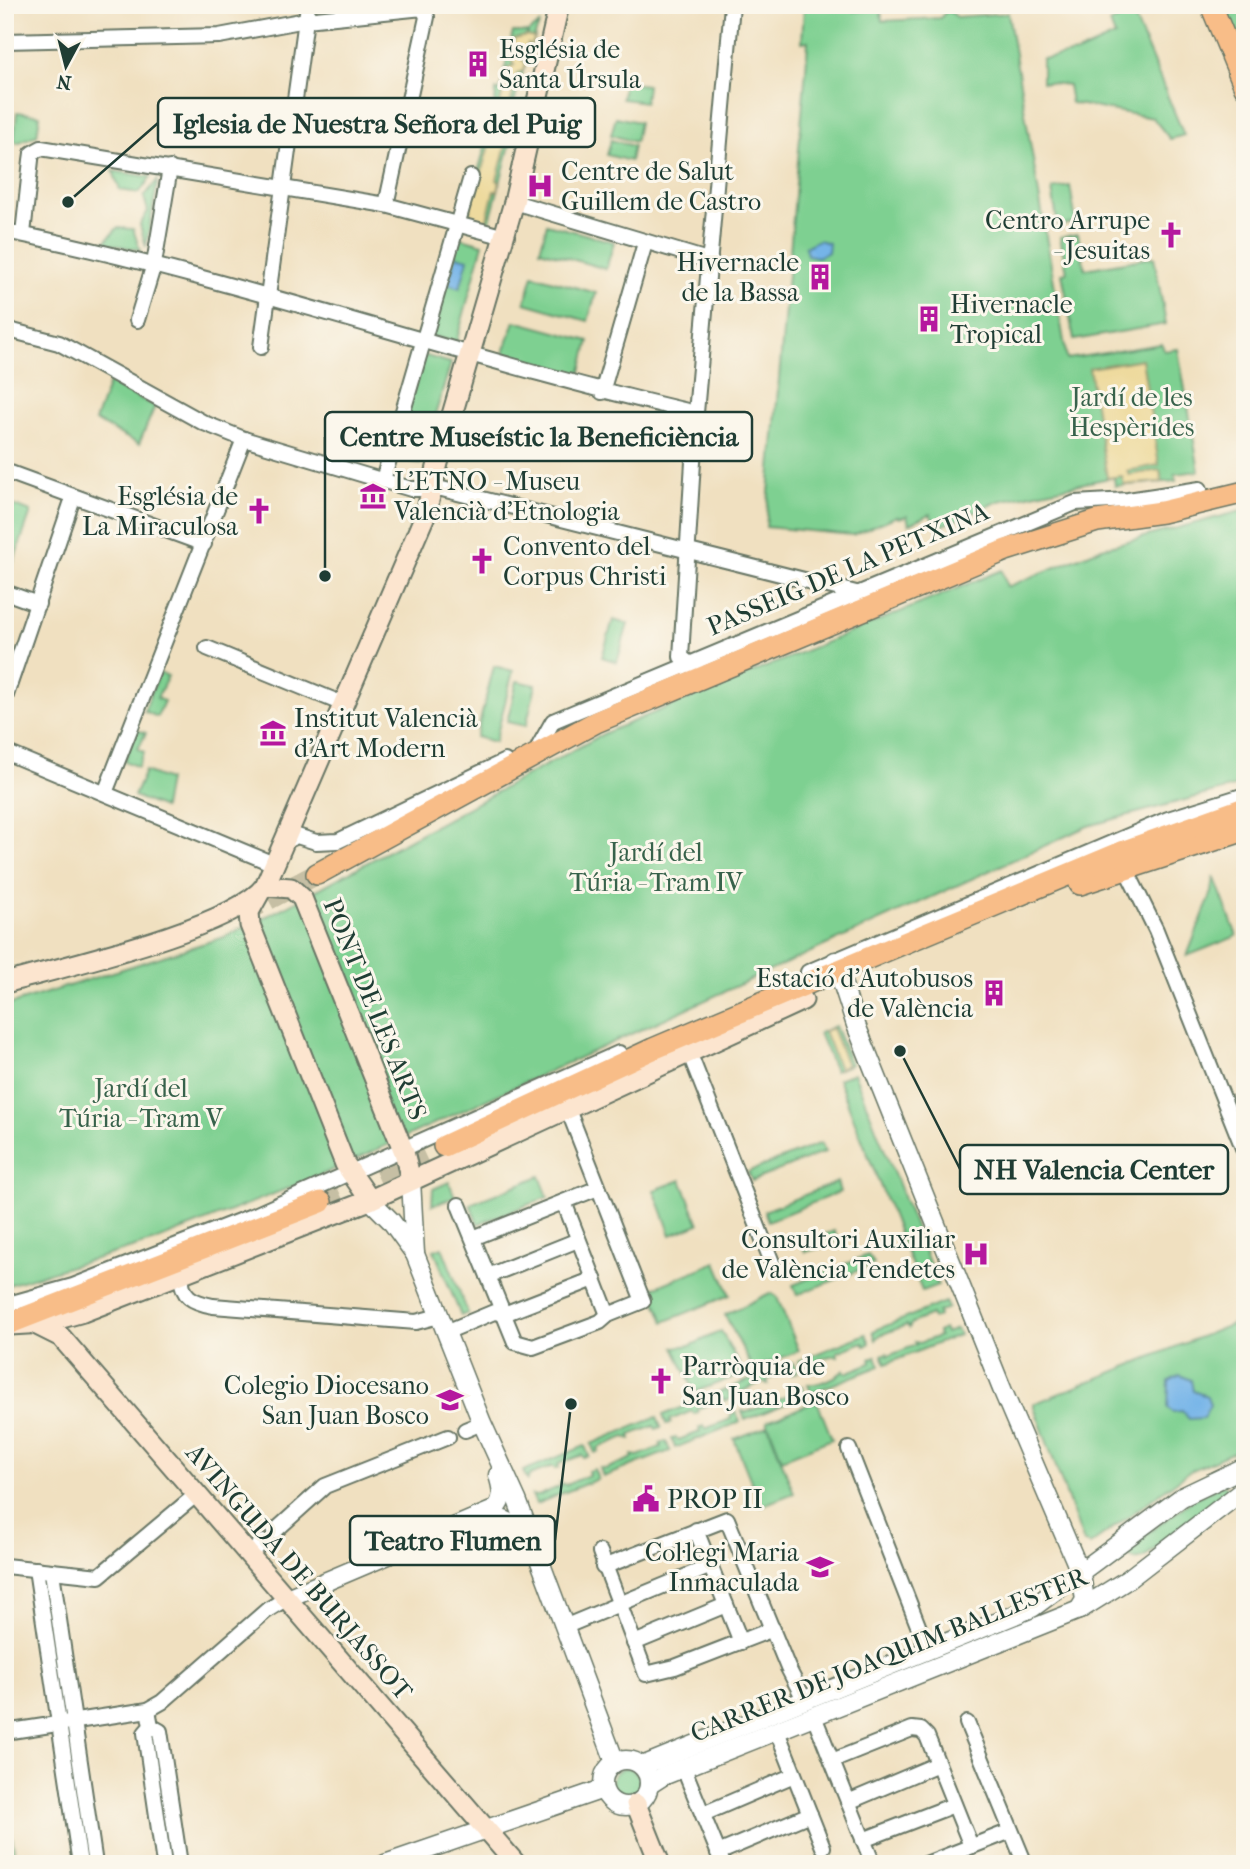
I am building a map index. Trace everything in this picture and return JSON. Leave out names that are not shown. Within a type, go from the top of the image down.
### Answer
[{"type":"main road","points":[[370,1199],[347,1169],[250,925],[249,912],[276,864],[426,513],[505,237],[559,5]]},
{"type":"main road","points":[[1211,5],[1245,87]]},
{"type":"main road","name":"PASSEIG DE LA PETXINA","points":[[1006,550],[1078,516],[1245,479]]},
{"type":"main road","name":"PASSEIG DE LA PETXINA","points":[[317,874],[596,722],[699,671],[869,599],[1097,521],[1163,512],[1245,492]]},
{"type":"main road","points":[[8,1315],[35,1324],[83,1312],[370,1199],[563,1101],[653,1049],[839,971],[1060,892],[1123,860],[1245,808]]},
{"type":"main road","points":[[1123,860],[1245,830]]},
{"type":"main road","name":"PONT DE LES ARTS","points":[[263,890],[291,888],[302,898],[401,1145],[411,1180]]},
{"type":"main road","points":[[5,984],[196,926],[239,907],[263,890]]},
{"type":"main road","points":[[444,1146],[690,1052],[803,1000],[839,971]]},
{"type":"main road","points":[[563,1101],[736,1022],[803,1000]]},
{"type":"main road","points":[[8,1315],[321,1202]]},
{"type":"main road","name":"AVINGUDA DE BURJASSOT","points":[[35,1324],[61,1337],[198,1493],[257,1548],[287,1598],[516,1864]]},
{"type":"main road","points":[[636,1804],[660,1864]]},
{"type":"street","points":[[699,671],[681,657],[696,413],[732,5]]},
{"type":"street","points":[[5,41],[219,36],[307,12],[423,8],[427,17],[386,205]]},
{"type":"street","points":[[261,347],[307,12]]},
{"type":"street","points":[[23,234],[31,160],[33,153],[41,148],[386,205],[505,237]]},
{"type":"street","points":[[137,320],[154,264],[170,169]]},
{"type":"street","points":[[383,480],[471,177]]},
{"type":"street","points":[[514,202],[711,261]]},
{"type":"street","points":[[5,231],[154,264],[470,356],[602,392],[696,413]]},
{"type":"street","points":[[602,392],[645,243]]},
{"type":"street","points":[[5,329],[52,341],[74,351],[129,384],[194,415],[204,423],[244,439],[411,489],[442,489],[689,550],[869,599]]},
{"type":"street","points":[[106,793],[244,439]]},
{"type":"street","points":[[5,471],[204,544]]},
{"type":"street","name":"PASSEIG DE LA PETXINA","points":[[869,599],[1075,503],[1128,500],[1200,489]]},
{"type":"street","points":[[5,698],[73,498]]},
{"type":"street","points":[[5,592],[38,604]]},
{"type":"street","points":[[207,648],[343,704]]},
{"type":"street","name":"PASSEIG DE LA PETXINA","points":[[539,746],[553,720],[699,671]]},
{"type":"street","name":"PASSEIG DE LA PETXINA","points":[[286,841],[297,836],[316,842],[338,841],[596,722]]},
{"type":"street","points":[[5,752],[276,864]]},
{"type":"street","points":[[8,1315],[73,1286],[190,1241],[401,1145],[625,1051],[839,971],[1134,833],[1245,795]]},
{"type":"street","points":[[1204,807],[1131,840],[1123,860],[1156,930],[1245,1153]]},
{"type":"street","points":[[839,971],[856,1025],[1002,1389],[1081,1574],[1086,1600],[1079,1610]]},
{"type":"street","points":[[690,1052],[775,1270]]},
{"type":"street","points":[[459,1205],[515,1342],[533,1347],[600,1322],[608,1315],[643,1301],[563,1101]]},
{"type":"street","points":[[411,1180],[415,1254]]},
{"type":"street","points":[[473,1238],[598,1188]]},
{"type":"street","points":[[370,1199],[391,1220],[415,1254],[535,1550],[615,1762]]},
{"type":"street","points":[[564,1202],[608,1315]]},
{"type":"street","points":[[488,1276],[578,1240]]},
{"type":"street","points":[[182,1274],[184,1292],[190,1300],[213,1306],[442,1324],[494,1312],[504,1314],[594,1279]]},
{"type":"street","points":[[465,1430],[484,1427]]},
{"type":"street","points":[[458,1527],[500,1504],[502,1487],[484,1427]]},
{"type":"street","points":[[275,1532],[325,1486],[449,1437]]},
{"type":"street","points":[[849,1449],[928,1651]]},
{"type":"street","name":"CARRER DE JOAQUIM BALLESTER","points":[[649,1785],[777,1731],[810,1709],[928,1651],[1032,1608],[1182,1497],[1245,1467]]},
{"type":"street","name":"CARRER DE JOAQUIM BALLESTER","points":[[642,1766],[810,1709],[1079,1610],[1148,1563],[1245,1489]]},
{"type":"street","points":[[5,1566],[99,1576],[198,1493]]},
{"type":"street","points":[[5,1732],[148,1710],[162,1702],[266,1611],[287,1598],[312,1585],[458,1527],[491,1518],[503,1519],[516,1527],[525,1545],[535,1550]]},
{"type":"street","points":[[603,1567],[727,1519],[810,1709],[873,1864]]},
{"type":"street","points":[[696,1530],[741,1642]]},
{"type":"street","points":[[1128,1539],[1123,1552],[1128,1562],[1134,1565],[1148,1563]]},
{"type":"street","points":[[600,1552],[603,1567],[646,1674],[675,1667],[773,1629]]},
{"type":"street","points":[[564,1627],[711,1566]]},
{"type":"street","points":[[36,1569],[94,1864]]},
{"type":"street","points":[[52,1572],[80,1864]]},
{"type":"street","points":[[634,1643],[726,1605]]},
{"type":"street","points":[[148,1710],[151,1726]]},
{"type":"street","points":[[967,1723],[1025,1864]]},
{"type":"street","points":[[151,1726],[145,1733],[164,1864]]},
{"type":"street","points":[[151,1726],[160,1731],[180,1864]]},
{"type":"street","points":[[832,1761],[912,1730],[921,1730],[938,1764],[971,1846]]},
{"type":"street","points":[[777,1731],[823,1847]]},
{"type":"street","points":[[629,1760],[642,1766],[649,1785],[645,1796],[636,1804],[620,1805],[612,1802],[603,1789],[603,1776],[615,1762],[629,1760]]},
{"type":"street","points":[[848,1802],[938,1764]]},
{"type":"street","points":[[684,1769],[721,1858],[810,1814]]},
{"type":"street","points":[[702,1814],[794,1775]]},
{"type":"street","points":[[385,1864],[603,1789]]},
{"type":"street","points":[[863,1840],[954,1805]]},
{"type":"street","points":[[926,1864],[1011,1831]]},
{"type":"street","points":[[419,1864],[455,1842]]},
{"type":"green space","name":"Jardí de les Hespèrides","points":[[804,5],[852,5],[853,11],[881,9],[882,21],[940,18],[948,10],[957,17],[1008,13],[1067,359],[1162,344],[1164,351],[1178,349],[1199,471],[1175,474],[1176,481],[1115,486],[1114,477],[999,501],[937,528],[930,514],[909,524],[907,516],[897,516],[853,535],[766,527],[807,57],[808,41],[802,42]]},
{"type":"green space","points":[[1220,5],[1245,5],[1245,66]]},
{"type":"green space","points":[[1133,14],[1184,135],[1170,139],[1153,118],[1071,103],[1068,85],[1042,82],[1042,59],[1077,53],[1115,36],[1110,23]]},
{"type":"green space","points":[[539,25],[511,113],[514,130],[489,224],[465,217],[494,116],[496,90],[500,91],[513,32],[526,32],[528,36],[528,32]]},
{"type":"green space","points":[[624,82],[647,85],[645,102],[622,99]]},
{"type":"green space","points":[[17,112],[40,115],[37,135],[17,143],[14,140]]},
{"type":"green space","points":[[616,117],[639,122],[635,142],[611,135]]},
{"type":"green space","points":[[611,140],[633,146],[630,161],[607,155]]},
{"type":"green space","points":[[113,171],[151,177],[139,193],[120,190]]},
{"type":"green space","points":[[158,179],[146,247],[140,225],[148,211],[144,197]]},
{"type":"green space","points":[[1070,186],[1076,222],[1058,226],[1052,189]]},
{"type":"green space","points":[[547,224],[614,242],[606,269],[540,250]]},
{"type":"green space","points":[[117,228],[133,229],[140,250],[104,243]]},
{"type":"green space","points":[[1078,234],[1085,269],[1154,257],[1166,324],[1074,340],[1062,273],[1067,272],[1060,237]]},
{"type":"green space","points":[[458,237],[483,244],[456,343],[428,335]]},
{"type":"green space","points":[[533,275],[596,293],[588,321],[525,303]]},
{"type":"green space","points":[[515,321],[589,341],[579,379],[502,358]]},
{"type":"green space","points":[[423,355],[451,363],[420,464],[394,456]]},
{"type":"green space","points":[[109,383],[155,406],[139,444],[95,421]]},
{"type":"green space","points":[[5,502],[31,512],[5,586]]},
{"type":"green space","name":"Jardí del Túria - Tram IV","points":[[1245,510],[1245,784],[1088,826],[319,1176],[155,1241],[5,1286],[5,1006],[224,937],[291,904],[605,733],[1002,570],[1007,587],[1102,548]]},
{"type":"green space","points":[[613,620],[628,624],[617,662],[602,657]]},
{"type":"green space","points":[[494,666],[513,671],[495,742],[476,737]]},
{"type":"green space","points":[[159,673],[168,676],[157,698],[164,701],[157,717],[144,711]]},
{"type":"green space","points":[[517,681],[536,685],[526,726],[507,722]]},
{"type":"green space","points":[[137,730],[146,733],[138,749],[144,752],[138,767],[124,761]]},
{"type":"green space","points":[[145,771],[168,780],[163,808],[134,796]]},
{"type":"green space","points":[[1214,876],[1237,936],[1187,956],[1212,892]]},
{"type":"green space","points":[[835,1026],[851,1064],[835,1071],[819,1033]]},
{"type":"green space","points":[[854,1073],[938,1285],[922,1291],[838,1079]]},
{"type":"green space","points":[[821,1143],[825,1152],[752,1181],[748,1172]]},
{"type":"green space","points":[[540,1176],[548,1197],[478,1224],[470,1204]]},
{"type":"green space","points":[[681,1180],[699,1224],[671,1235],[654,1190]]},
{"type":"green space","points":[[449,1182],[455,1197],[432,1205],[433,1189]]},
{"type":"green space","points":[[837,1182],[840,1192],[768,1221],[764,1211]]},
{"type":"green space","points":[[834,1231],[838,1239],[833,1244],[805,1252],[802,1243]]},
{"type":"green space","points":[[442,1247],[468,1313],[461,1316],[434,1250]]},
{"type":"green space","points":[[868,1255],[874,1264],[797,1295],[793,1285]]},
{"type":"green space","points":[[716,1262],[730,1295],[664,1322],[651,1289]]},
{"type":"green space","points":[[770,1293],[777,1297],[799,1351],[753,1369],[725,1315]]},
{"type":"green space","points":[[945,1302],[948,1308],[938,1312],[939,1316],[933,1319],[931,1315],[912,1323],[909,1328],[907,1325],[880,1335],[876,1340],[873,1331]]},
{"type":"green space","points":[[1245,1319],[1245,1447],[1190,1471],[1090,1545],[1084,1543],[1033,1404]]},
{"type":"green space","points":[[944,1329],[946,1333],[956,1329],[959,1335],[886,1364],[882,1355],[887,1353],[888,1356],[916,1345],[915,1342],[920,1343],[939,1336],[938,1332]]},
{"type":"green space","points":[[721,1331],[744,1373],[695,1392],[674,1347],[692,1345]]},
{"type":"green space","points":[[866,1334],[870,1343],[865,1346],[863,1342],[837,1352],[838,1356],[829,1356],[802,1370],[798,1361]]},
{"type":"green space","points":[[876,1356],[880,1366],[811,1393],[808,1384],[822,1382],[844,1370],[846,1373],[871,1363],[870,1359]]},
{"type":"green space","points":[[793,1363],[797,1372],[791,1375],[789,1371],[767,1380],[768,1384],[762,1382],[736,1396],[732,1387]]},
{"type":"green space","points":[[802,1386],[806,1396],[745,1420],[742,1411],[747,1412],[770,1403],[769,1400],[775,1401],[797,1392],[796,1389]]},
{"type":"green space","points":[[727,1389],[731,1399],[725,1401],[723,1398],[697,1409],[698,1412],[694,1414],[692,1411],[666,1424],[663,1415]]},
{"type":"green space","points":[[817,1401],[832,1439],[782,1459],[767,1421]]},
{"type":"green space","points":[[736,1412],[740,1422],[675,1448],[672,1439],[678,1440],[700,1432],[699,1428],[703,1426],[705,1429],[731,1419],[730,1415]]},
{"type":"green space","points":[[657,1417],[661,1427],[656,1429],[654,1426],[630,1435],[631,1439],[625,1437],[598,1448],[599,1451],[595,1453],[591,1444]]},
{"type":"green space","points":[[768,1426],[794,1493],[761,1506],[734,1439]]},
{"type":"green space","points":[[666,1441],[670,1451],[603,1477],[600,1468],[606,1469],[633,1458],[632,1455],[638,1456],[661,1447],[660,1443]]},
{"type":"green space","points":[[585,1446],[589,1456],[584,1458],[582,1455],[558,1464],[559,1468],[555,1469],[553,1466],[530,1475],[527,1480],[523,1471]]},
{"type":"green space","points":[[594,1469],[598,1479],[536,1504],[532,1495],[538,1496],[561,1486],[560,1483],[566,1485],[589,1475],[588,1471]]},
{"type":"green space","points":[[1223,1484],[1231,1490],[1143,1558],[1135,1560],[1129,1556],[1129,1548],[1134,1543],[1197,1497]]},
{"type":"green space","points":[[626,1768],[636,1772],[640,1782],[636,1792],[626,1796],[616,1792],[612,1782],[616,1772]]},
{"type":"green space","points":[[5,1786],[16,1864],[5,1864]]},
{"type":"sand","points":[[526,36],[535,38],[530,47],[528,44],[521,58],[526,63],[523,71],[517,73],[510,106],[505,108],[511,113],[514,130],[510,130],[497,180],[500,182],[498,191],[494,191],[486,223],[468,218],[477,176],[480,176],[495,125],[492,123],[493,106],[499,108],[508,68],[514,65],[510,59],[514,39]]},
{"type":"sand","points":[[1142,359],[1159,465],[1127,471],[1129,475],[1160,470],[1162,482],[1124,485],[1122,476],[1107,478],[1089,368]]},
{"type":"sand","points":[[832,1028],[847,1065],[839,1069],[824,1031]]},
{"type":"water","points":[[818,240],[829,243],[828,252],[818,257],[807,255],[805,247]]},
{"type":"water","points":[[456,256],[468,259],[460,288],[448,284]]},
{"type":"water","points":[[1180,1375],[1191,1380],[1193,1391],[1207,1396],[1210,1405],[1203,1418],[1189,1419],[1182,1411],[1173,1412],[1168,1408],[1169,1381]]},
{"type":"tunnel","points":[[241,914],[317,874]]},
{"type":"tunnel","points":[[321,1202],[444,1146]]},
{"type":"place","name":"Església de Santa Úrsula","points":[[478,64]]},
{"type":"place","name":"Centre de Salut Guillem de Castro","points":[[540,186]]},
{"type":"place","name":"Iglesia de Nuestra Señora del Puig","points":[[68,202]]},
{"type":"place","name":"Centro Arrupe - Jesuitas","points":[[1171,235]]},
{"type":"place","name":"Hivernacle de la Bassa","points":[[820,277]]},
{"type":"place","name":"Hivernacle Tropical","points":[[929,319]]},
{"type":"place","name":"L'ETNO - Museu Valencià d'Etnologia","points":[[373,496]]},
{"type":"place","name":"Església de La Miraculosa","points":[[259,511]]},
{"type":"place","name":"Convento del Corpus Christi","points":[[482,561]]},
{"type":"place","name":"Centre Museístic la Beneficiència","points":[[325,576]]},
{"type":"place","name":"Institut Valencià d'Art Modern","points":[[273,733]]},
{"type":"place","name":"Estació d'Autobusos de València","points":[[994,993]]},
{"type":"place","name":"NH Valencia Center","points":[[900,1051]]},
{"type":"place","name":"Consultori Auxiliar de València Tendetes","points":[[976,1254]]},
{"type":"place","name":"Parròquia de San Juan Bosco","points":[[661,1381]]},
{"type":"place","name":"Colegio Diocesano San Juan Bosco","points":[[450,1400]]},
{"type":"place","name":"Teatro Flumen","points":[[571,1404]]},
{"type":"place","name":"PROP II","points":[[646,1499]]},
{"type":"place","name":"Col·legi Maria Inmaculada","points":[[820,1567]]},
{"type":"park label","name":"Jardí del Túria - Tram V","points":[[141,1103]]}]
